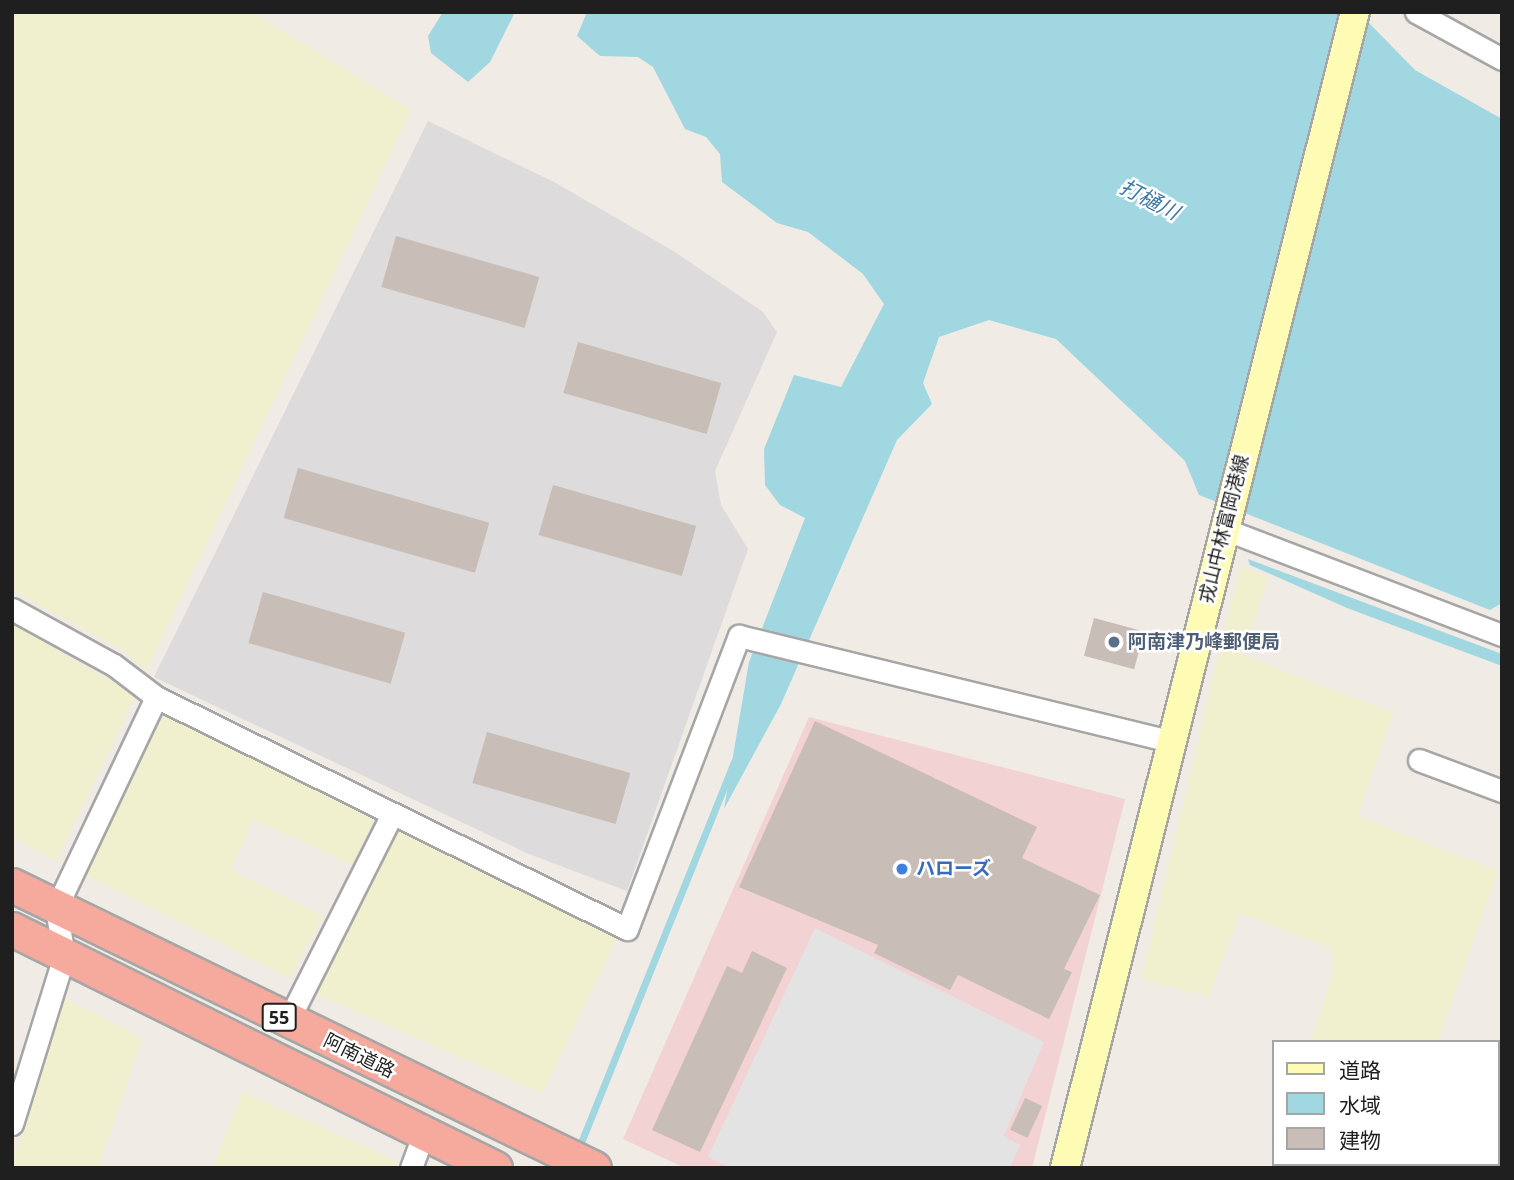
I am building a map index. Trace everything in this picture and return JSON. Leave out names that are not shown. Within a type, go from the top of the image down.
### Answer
[{"type":"highway","name":"阿南道路","points":[[12,885],[546,1147],[594,1168]]},
{"type":"highway","name":"55","points":[[12,929],[495,1168]]},
{"type":"main road","name":"戎山中林富岡港線","points":[[1065,1168],[1355,12]]},
{"type":"street","points":[[1416,12],[1502,59]]},
{"type":"street","points":[[1225,523],[1502,635]]},
{"type":"street","points":[[12,609],[156,696],[627,929],[739,636],[1170,741]]},
{"type":"street","points":[[12,1124],[64,956],[55,908],[156,696]]},
{"type":"street","points":[[1419,760],[1502,791]]},
{"type":"street","points":[[288,1021],[392,814]]},
{"type":"street","points":[[411,1168],[424,1133]]},
{"type":"shaded area","points":[[428,121],[554,182],[675,252],[763,312],[777,332],[715,471],[721,505],[748,549],[627,891],[529,854],[154,677]]},
{"type":"shaded area","points":[[809,717],[1125,799],[1032,1168],[685,1168],[623,1139]]},
{"type":"shaded area","points":[[815,928],[1044,1042],[1004,1136],[1020,1145],[1010,1168],[730,1168],[708,1157]]},
{"type":"green space","points":[[12,12],[252,12],[411,110],[146,671],[126,652],[12,590]]},
{"type":"green space","points":[[1240,566],[1269,578],[1242,655],[1393,713],[1358,816],[1498,871],[1439,1040],[1312,1040],[1334,970],[1330,948],[1240,913],[1209,996],[1141,980]]},
{"type":"green space","points":[[12,623],[135,696],[56,861],[12,837]]},
{"type":"green space","points":[[163,716],[375,817],[353,865],[253,819],[231,870],[323,916],[290,978],[81,873]]},
{"type":"green space","points":[[404,828],[609,930],[616,940],[542,1093],[315,994],[389,833]]},
{"type":"green space","points":[[62,997],[142,1038],[98,1168],[12,1168]]},
{"type":"green space","points":[[242,1092],[397,1161],[394,1168],[213,1168]]},
{"type":"green space","points":[[1272,1164],[1333,1166],[1271,1168]]},
{"type":"water","points":[[443,12],[515,12],[490,62],[468,82],[431,53],[428,36]]},
{"type":"water","name":"打樋川","points":[[587,12],[1346,12],[1369,23],[1415,70],[1502,119],[1502,603],[1490,610],[1199,495],[1185,461],[1056,339],[989,320],[939,337],[923,383],[932,404],[897,440],[781,704],[724,809],[749,662],[805,518],[780,505],[765,485],[764,449],[794,375],[841,387],[884,304],[863,274],[808,232],[777,223],[722,182],[720,154],[706,137],[685,129],[653,67],[638,57],[600,56],[577,36]]},
{"type":"water","points":[[1248,559],[1502,654],[1502,666],[1347,608],[1250,565]]},
{"type":"building","points":[[396,236],[539,277],[525,328],[381,287]]},
{"type":"building","points":[[578,342],[721,383],[707,434],[563,393]]},
{"type":"building","points":[[298,468],[489,523],[475,573],[284,518]]},
{"type":"building","points":[[553,485],[696,526],[682,576],[539,535]]},
{"type":"building","points":[[263,592],[405,633],[391,684],[248,643]]},
{"type":"building","points":[[1094,618],[1144,631],[1134,669],[1084,656]]},
{"type":"building","points":[[815,721],[1037,827],[1022,858],[1100,895],[1064,969],[1072,972],[1049,1019],[958,975],[950,990],[874,953],[878,945],[739,887]]},
{"type":"building","points":[[487,732],[630,773],[616,824],[472,783]]},
{"type":"building","points":[[752,951],[787,968],[700,1152],[652,1130],[727,966],[742,973]]},
{"type":"building","points":[[1025,1098],[1042,1106],[1027,1138],[1010,1130]]},
{"type":"waterway","points":[[578,1150],[734,762]]},
{"type":"place","name":"阿南津乃峰郵便局","points":[[1114,642]]},
{"type":"place","name":"ハローズ","points":[[902,869]]}]
